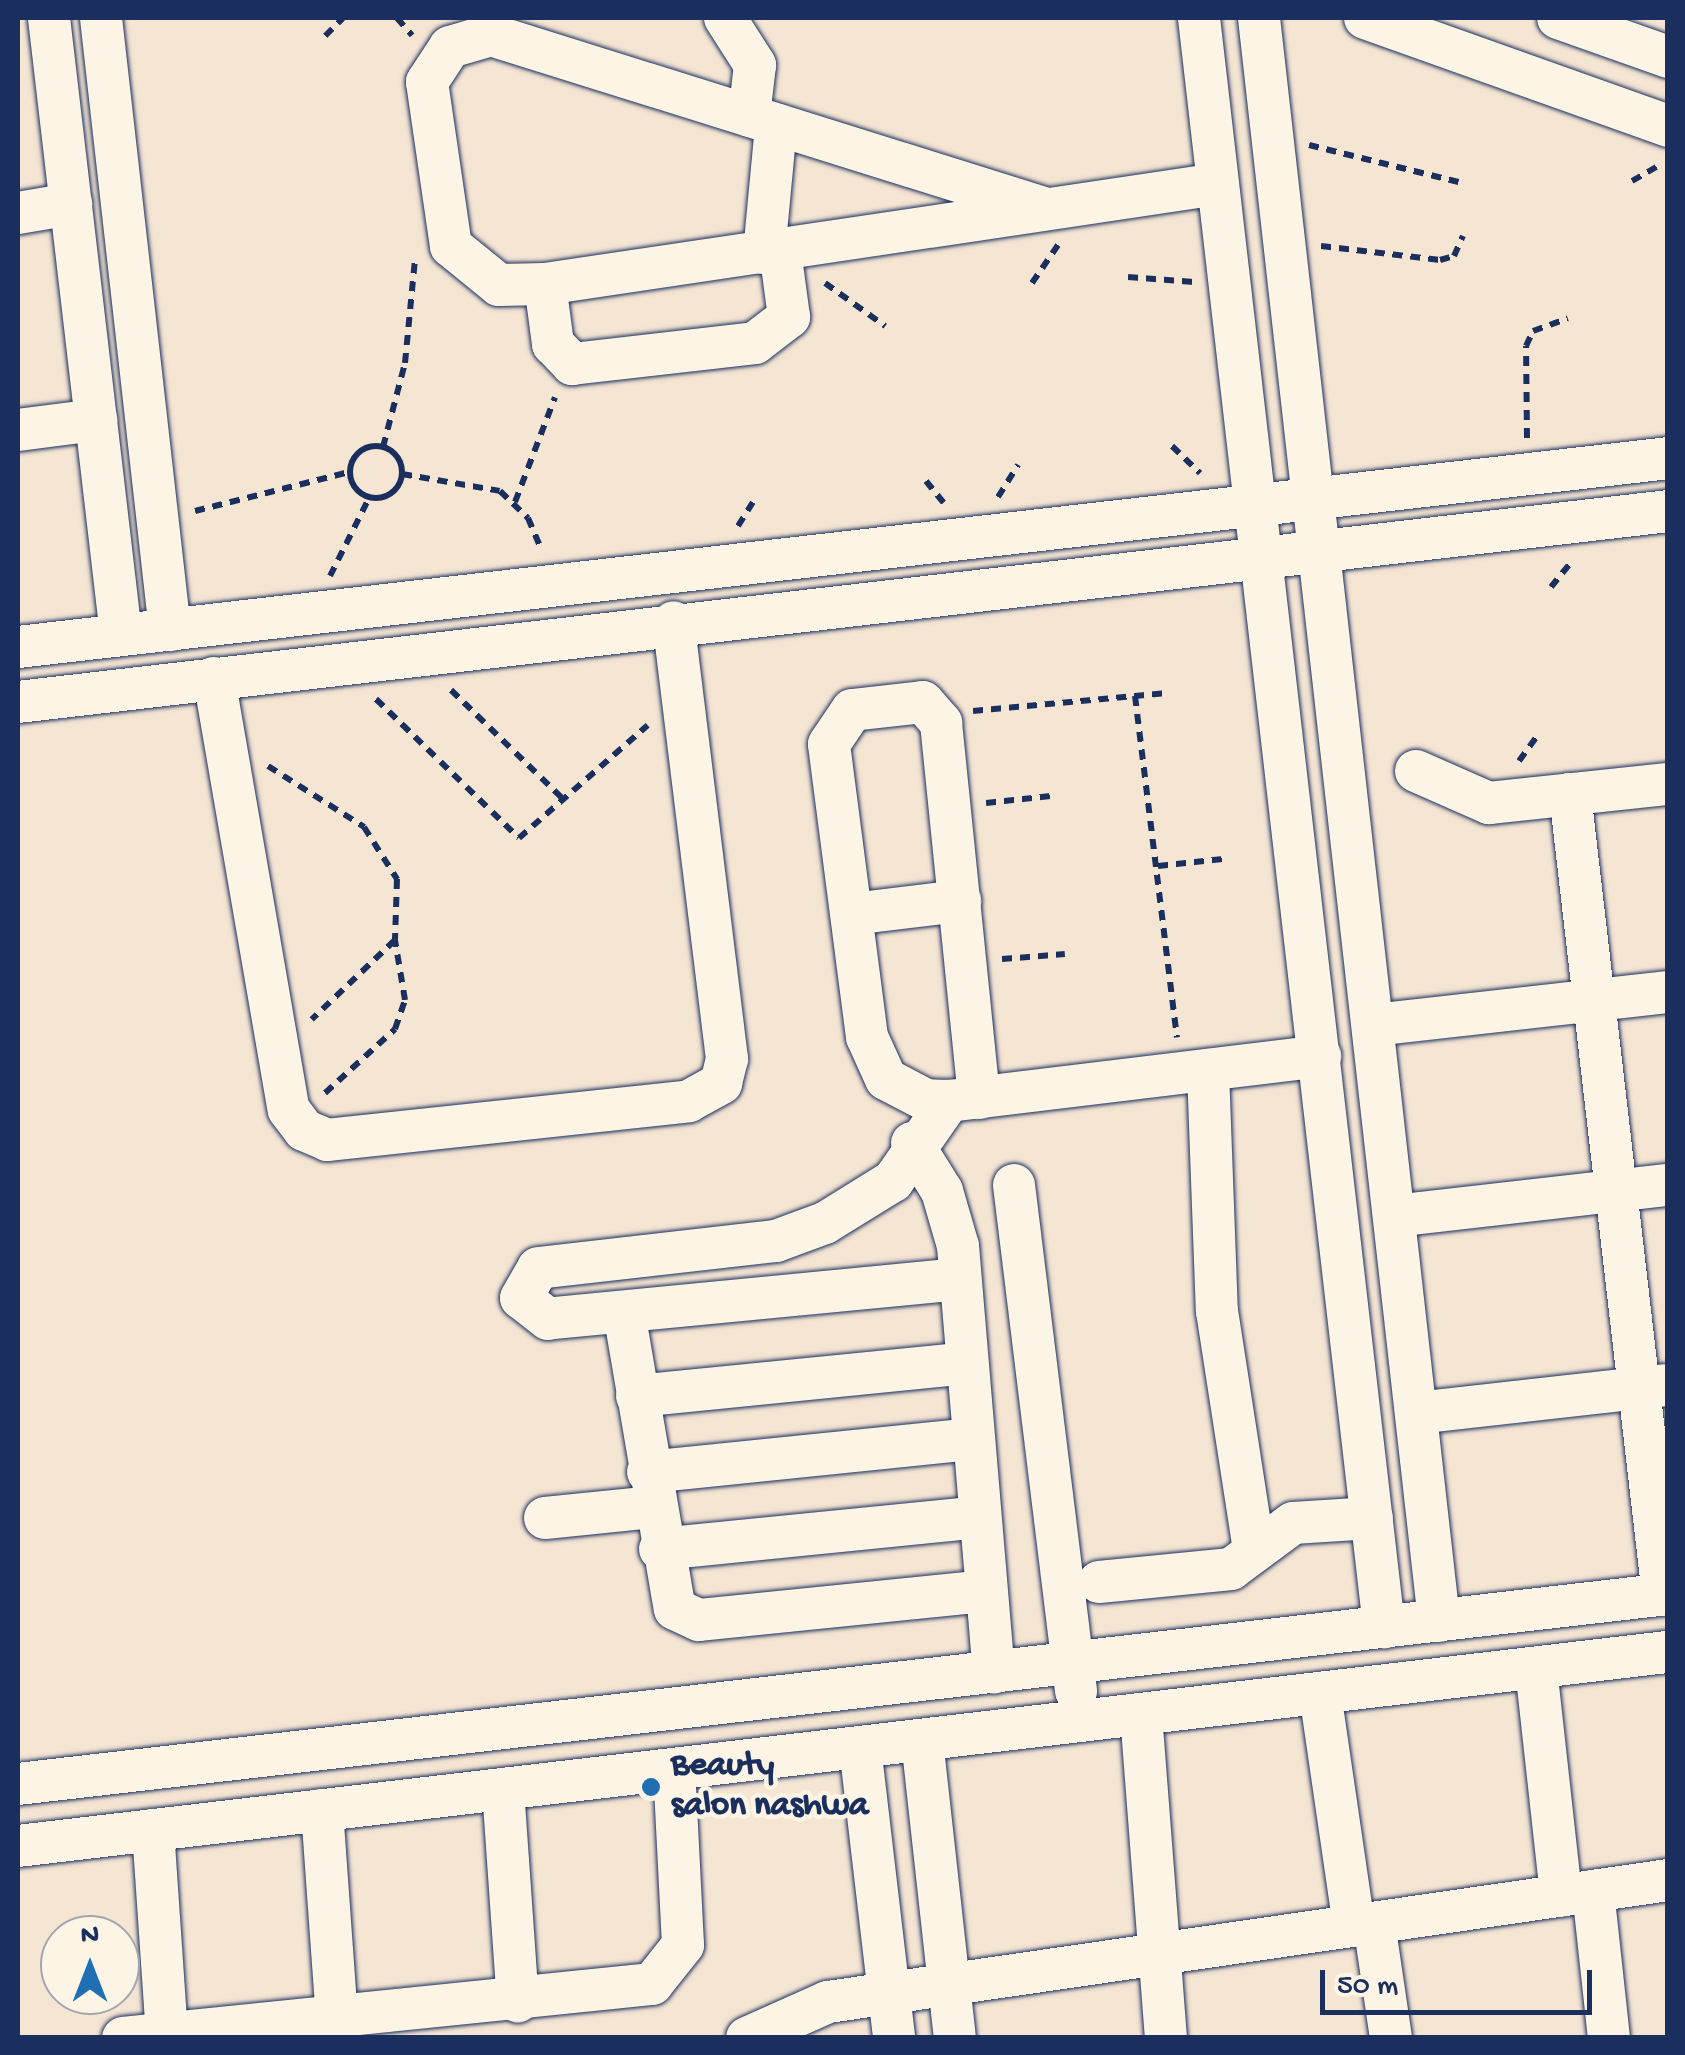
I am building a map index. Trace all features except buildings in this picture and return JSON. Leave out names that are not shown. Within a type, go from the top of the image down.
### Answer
[{"type":"street","points":[[50,18],[121,636]]},
{"type":"street","points":[[101,18],[170,630]]},
{"type":"street","points":[[544,284],[553,344],[572,364],[756,342],[788,317],[772,251],[756,66],[725,18]]},
{"type":"street","points":[[1199,18],[1384,1627]]},
{"type":"street","points":[[1260,18],[1440,1621]]},
{"type":"street","points":[[1366,18],[1668,126]]},
{"type":"street","points":[[1558,18],[1668,57]]},
{"type":"street","points":[[1047,209],[762,120],[526,31],[470,38],[436,62],[425,104],[452,246],[480,276],[544,284],[1218,184]]},
{"type":"street","points":[[18,213],[71,204]]},
{"type":"street","points":[[18,430],[96,420]]},
{"type":"street","points":[[18,647],[1668,458]]},
{"type":"street","points":[[18,702],[1320,547],[1668,511]]},
{"type":"street","points":[[214,678],[279,1052],[295,1121],[327,1140],[689,1101],[721,1083],[727,1059],[682,694],[654,574]]},
{"type":"street","points":[[960,1278],[624,1312],[536,1316],[522,1285],[538,1268],[776,1240],[825,1223],[893,1181],[912,1143],[964,1100],[966,961],[937,714],[923,702],[852,710],[833,730],[852,914],[873,1060],[904,1092],[964,1100],[1194,1071],[1320,1063],[1375,1045],[1594,1000],[1668,992]]},
{"type":"street","points":[[1416,771],[1489,803],[1668,784]]},
{"type":"street","points":[[18,1784],[1665,1595],[1653,1386],[1616,1191],[1570,794]]},
{"type":"street","points":[[852,914],[960,901]]},
{"type":"street","points":[[1194,1071],[1216,1311],[1254,1551]]},
{"type":"street","points":[[912,1143],[942,1191],[960,1278],[994,1672]]},
{"type":"street","points":[[1014,1185],[1070,1663],[1082,1721]]},
{"type":"street","points":[[1394,1216],[1668,1185]]},
{"type":"street","points":[[624,1312],[668,1599],[698,1620],[986,1591]]},
{"type":"street","points":[[637,1396],[967,1362]]},
{"type":"street","points":[[1416,1413],[1653,1386]]},
{"type":"street","points":[[545,1518],[651,1489],[973,1438]]},
{"type":"street","points":[[660,1549],[979,1516]]},
{"type":"street","points":[[1099,1582],[1231,1569],[1293,1522],[1372,1518]]},
{"type":"street","points":[[18,1846],[1668,1652]]},
{"type":"street","points":[[1536,1668],[1577,1894],[1609,2038]]},
{"type":"street","points":[[1320,1693],[1390,2038]]},
{"type":"street","points":[[1141,1714],[1155,1955],[1166,2038]]},
{"type":"street","points":[[403,1740],[414,1800]]},
{"type":"street","points":[[922,1740],[955,2038]]},
{"type":"street","points":[[860,1747],[894,2038]]},
{"type":"street","points":[[123,2038],[636,1990],[676,1962],[674,1769]]},
{"type":"street","points":[[503,1789],[518,2001]]},
{"type":"street","points":[[322,1810],[337,2018]]},
{"type":"street","points":[[153,1830],[168,2034]]},
{"type":"street","points":[[747,2038],[828,2002],[1668,1880]]},
{"type":"path","points":[[325,36],[343,18]]},
{"type":"path","points":[[1273,136],[1458,182]]},
{"type":"path","points":[[1632,181],[1668,154]]},
{"type":"path","points":[[382,447],[405,362],[419,233],[445,212]]},
{"type":"path","points":[[1285,241],[1440,260],[1454,256],[1463,236]]},
{"type":"path","points":[[772,251],[885,326]]},
{"type":"path","points":[[1128,277],[1230,284]]},
{"type":"path","points":[[1527,474],[1526,346],[1532,331],[1568,318]]},
{"type":"path","points":[[514,502],[536,429],[572,364]]},
{"type":"path","points":[[157,513],[232,509],[268,487],[322,484],[349,472],[360,451],[382,447]]},
{"type":"path","points":[[382,447],[402,474],[487,487],[514,502],[538,535],[543,587]]},
{"type":"path","points":[[349,472],[369,498]]},
{"type":"path","points":[[369,498],[392,494],[402,474]]},
{"type":"path","points":[[330,612],[331,565],[369,498]]},
{"type":"path","points":[[414,654],[564,801]]},
{"type":"path","points":[[340,663],[513,836],[526,836],[682,694]]},
{"type":"path","points":[[937,714],[1167,694]]},
{"type":"path","points":[[1135,696],[1158,866],[1194,1071]]},
{"type":"path","points":[[225,739],[364,828],[385,850],[397,880],[395,940],[405,1000],[395,1028],[295,1121]]},
{"type":"path","points":[[950,806],[1051,796]]},
{"type":"path","points":[[1158,866],[1223,859]]},
{"type":"path","points":[[279,1052],[395,940]]},
{"type":"path","points":[[966,961],[1064,954]]},
{"type":"place","name":"Beauty salon nashwa","points":[[651,1787]]}]
